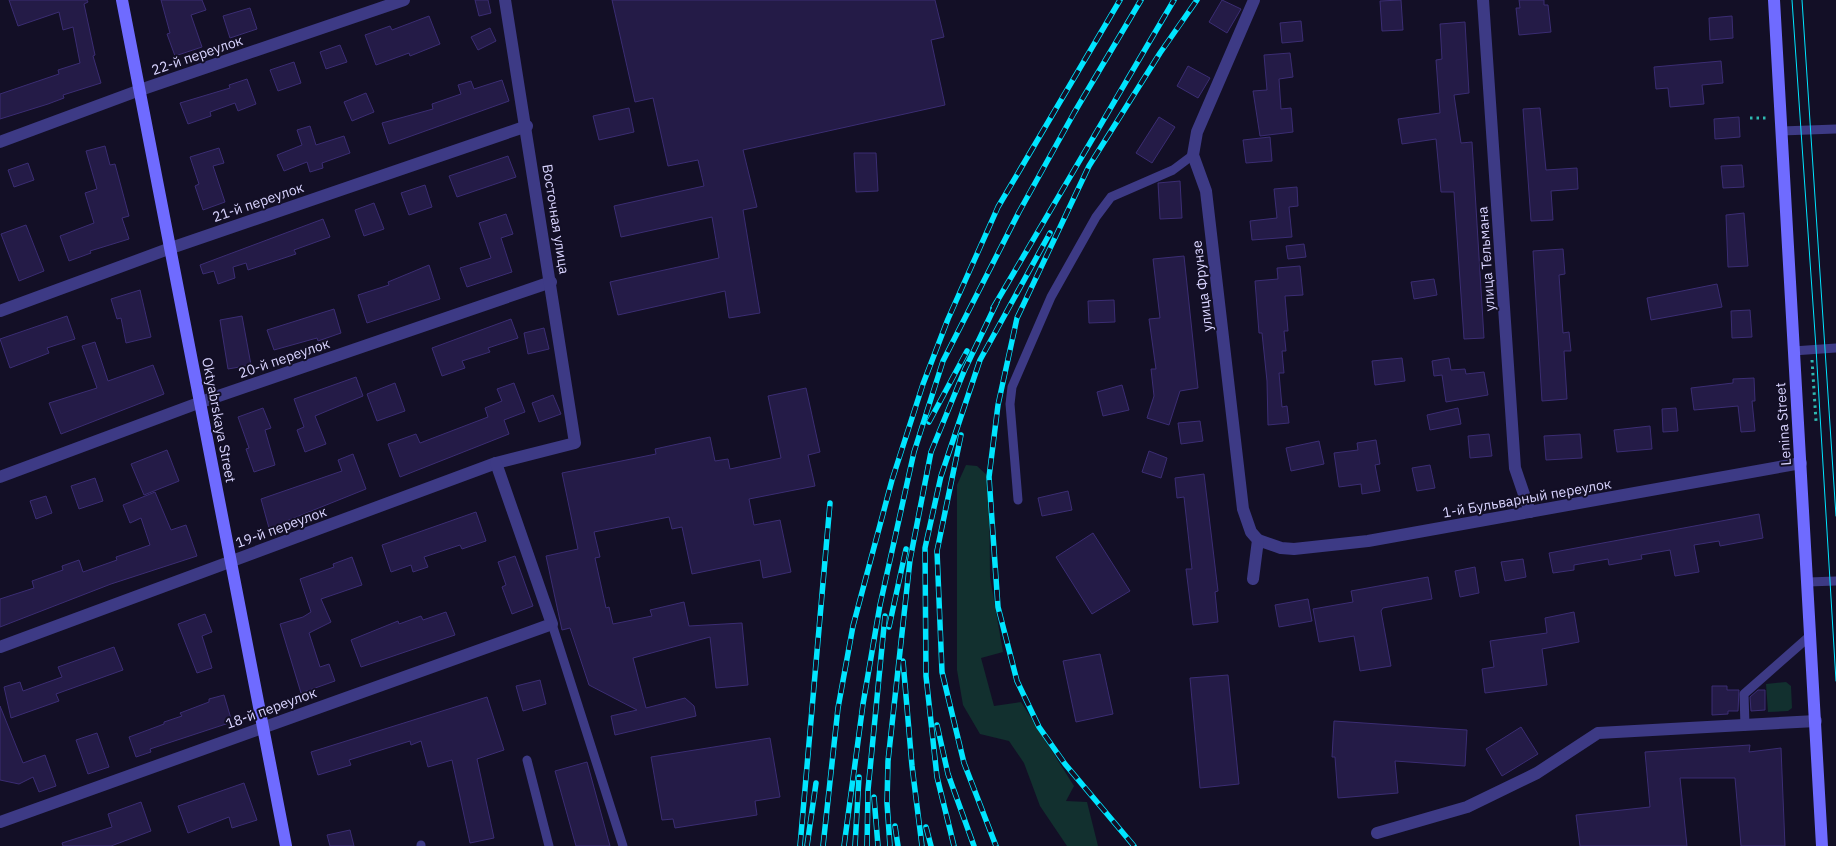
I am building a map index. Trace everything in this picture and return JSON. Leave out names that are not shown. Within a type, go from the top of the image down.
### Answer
[{"type":"street","name":"Oktyabrskaya Street","points":[[122,0],[286,846]]},
{"type":"street","name":"22-й переулок","points":[[0,142],[140,90],[404,0]]},
{"type":"street","name":"Восточная улица","points":[[505,0],[527,126],[575,443]]},
{"type":"street","points":[[1193,155],[1197,132],[1254,0]]},
{"type":"street","name":"улица Тельмана","points":[[1483,0],[1515,468],[1530,512]]},
{"type":"street","name":"Lenina Street","points":[[1774,0],[1822,846]]},
{"type":"street","name":"21-й переулок","points":[[0,311],[171,248],[527,126]]},
{"type":"street","name":"улица Фрунзе","points":[[1193,155],[1206,191],[1243,509],[1251,532],[1258,540]]},
{"type":"street","name":"20-й переулок","points":[[0,477],[201,402],[551,282]]},
{"type":"street","name":"19-й переулок","points":[[0,647],[496,463],[575,443]]},
{"type":"street","points":[[496,463],[552,624]]},
{"type":"street","name":"1-й Бульварный переулок","points":[[1258,540],[1281,548],[1294,550],[1368,542],[1801,463]]},
{"type":"street","points":[[1253,579],[1258,540]]},
{"type":"street","name":"18-й переулок","points":[[0,822],[552,624]]},
{"type":"street","points":[[1377,833],[1467,807],[1537,773],[1598,733],[1816,721]]},
{"type":"lane","points":[[1781,131],[1836,129]]},
{"type":"lane","points":[[1018,500],[1010,404],[1012,387],[1051,297],[1096,217],[1111,197],[1173,170],[1193,155]]},
{"type":"lane","points":[[1793,351],[1836,348]]},
{"type":"lane","points":[[1808,582],[1836,581]]},
{"type":"lane","points":[[552,624],[623,846]]},
{"type":"lane","points":[[1745,726],[1744,694],[1810,635]]},
{"type":"lane","points":[[527,760],[550,846]]},
{"type":"path","points":[[1811,350],[1816,421]]},
{"type":"green space","points":[[966,465],[977,466],[989,477],[990,577],[1003,652],[981,658],[994,706],[1021,702],[1074,786],[1066,801],[1087,802],[1098,846],[1067,846],[1040,806],[1024,763],[1009,741],[980,734],[963,705],[957,670],[957,485]]},
{"type":"green space","points":[[1786,682],[1791,686],[1792,708],[1788,711],[1768,712],[1766,684]]},
{"type":"building","points":[[9,0],[87,0],[88,2],[84,4],[95,55],[93,56],[101,83],[63,95],[64,98],[48,104],[0,119],[0,94],[59,74],[58,70],[80,63],[73,27],[63,30],[59,12],[18,26]]},
{"type":"building","points":[[161,0],[202,0],[206,10],[191,15],[202,47],[175,56],[167,34],[170,33]]},
{"type":"building","points":[[475,0],[488,0],[491,13],[479,16]]},
{"type":"building","points":[[612,0],[935,0],[944,37],[931,40],[945,105],[743,150],[757,207],[743,210],[760,313],[729,318],[725,291],[618,315],[610,282],[719,258],[712,217],[621,237],[614,206],[704,186],[698,160],[668,166],[653,98],[635,102]]},
{"type":"building","points":[[1222,0],[1241,9],[1227,33],[1209,22]]},
{"type":"building","points":[[1401,0],[1403,30],[1382,31],[1380,1]]},
{"type":"building","points":[[1519,0],[1544,0],[1544,5],[1548,5],[1551,32],[1519,35],[1516,8],[1520,8]]},
{"type":"building","points":[[250,8],[257,29],[230,38],[223,16]]},
{"type":"building","points":[[429,16],[440,44],[410,56],[409,53],[376,65],[365,35],[390,26],[392,30]]},
{"type":"building","points":[[1732,16],[1733,38],[1710,40],[1709,18]]},
{"type":"building","points":[[1301,21],[1303,41],[1282,43],[1280,23]]},
{"type":"building","points":[[1465,22],[1469,93],[1454,95],[1461,143],[1472,142],[1484,338],[1464,339],[1454,192],[1441,192],[1436,139],[1402,144],[1398,119],[1440,113],[1436,60],[1442,59],[1440,24]]},
{"type":"building","points":[[490,28],[496,41],[478,50],[471,37]]},
{"type":"building","points":[[340,45],[347,62],[326,69],[320,52]]},
{"type":"building","points":[[1290,53],[1293,77],[1279,79],[1281,109],[1291,108],[1293,132],[1260,136],[1253,91],[1267,90],[1264,55]]},
{"type":"building","points":[[1721,61],[1723,83],[1702,85],[1704,104],[1670,107],[1668,88],[1656,89],[1654,67]]},
{"type":"building","points":[[294,62],[301,83],[278,91],[270,70]]},
{"type":"building","points":[[1188,66],[1210,78],[1198,98],[1177,86]]},
{"type":"building","points":[[247,79],[256,104],[238,111],[235,103],[210,112],[211,116],[188,124],[180,103],[230,88],[229,85]]},
{"type":"building","points":[[502,80],[509,101],[389,144],[382,123],[433,109],[432,104],[461,94],[458,85],[471,81],[474,89]]},
{"type":"building","points":[[366,93],[374,112],[352,121],[344,102]]},
{"type":"building","points":[[629,108],[634,132],[599,140],[593,116]]},
{"type":"building","points":[[1540,108],[1546,170],[1577,168],[1578,189],[1551,191],[1553,220],[1531,221],[1523,109]]},
{"type":"building","points":[[1159,117],[1175,127],[1152,163],[1136,153]]},
{"type":"building","points":[[1739,117],[1740,137],[1715,139],[1714,119]]},
{"type":"building","points":[[310,126],[316,145],[344,136],[350,153],[322,163],[323,168],[310,172],[307,162],[284,171],[277,155],[302,145],[297,130]]},
{"type":"building","points":[[1270,137],[1272,161],[1246,163],[1243,140]]},
{"type":"building","points":[[105,146],[110,165],[115,164],[129,216],[122,218],[129,239],[90,251],[91,253],[69,261],[60,236],[94,223],[85,193],[97,189],[86,151]]},
{"type":"building","points":[[219,148],[224,163],[213,166],[225,202],[203,210],[195,186],[199,184],[190,157]]},
{"type":"building","points":[[854,153],[876,153],[878,191],[856,192]]},
{"type":"building","points":[[508,156],[516,177],[457,197],[449,176]]},
{"type":"building","points":[[28,163],[34,180],[14,187],[8,170]]},
{"type":"building","points":[[1742,165],[1744,187],[1723,188],[1721,166]]},
{"type":"building","points":[[1180,181],[1182,218],[1160,219],[1158,183]]},
{"type":"building","points":[[425,185],[432,207],[409,215],[401,193]]},
{"type":"building","points":[[1297,187],[1298,206],[1289,207],[1292,237],[1252,240],[1250,221],[1277,218],[1274,189]]},
{"type":"building","points":[[374,203],[384,229],[364,236],[355,210]]},
{"type":"building","points":[[1744,213],[1748,266],[1728,267],[1726,215]]},
{"type":"building","points":[[506,214],[513,234],[501,238],[512,272],[467,287],[460,268],[491,258],[479,223]]},
{"type":"building","points":[[323,219],[330,237],[294,250],[296,254],[248,270],[246,263],[233,267],[235,278],[218,284],[214,271],[203,274],[200,265]]},
{"type":"building","points":[[26,225],[44,271],[19,281],[1,234]]},
{"type":"building","points":[[1304,244],[1306,257],[1288,259],[1286,246]]},
{"type":"building","points":[[1563,249],[1565,274],[1559,275],[1563,333],[1569,332],[1571,351],[1564,351],[1567,399],[1542,401],[1533,251]]},
{"type":"building","points":[[1184,256],[1198,388],[1180,391],[1169,425],[1147,418],[1154,396],[1151,369],[1156,369],[1149,319],[1160,318],[1153,259]]},
{"type":"building","points":[[429,265],[440,299],[367,323],[358,295],[389,285],[388,282]]},
{"type":"building","points":[[1300,266],[1303,295],[1285,296],[1288,331],[1284,331],[1286,351],[1282,351],[1284,373],[1279,373],[1282,407],[1287,406],[1289,423],[1268,425],[1267,381],[1262,333],[1259,333],[1255,281],[1278,279],[1277,268]]},
{"type":"building","points":[[1434,279],[1437,295],[1414,299],[1411,282]]},
{"type":"building","points":[[1717,284],[1722,307],[1651,320],[1647,298]]},
{"type":"building","points":[[140,290],[151,337],[126,343],[121,318],[117,319],[111,299]]},
{"type":"building","points":[[1114,300],[1115,322],[1089,323],[1088,301]]},
{"type":"building","points":[[334,309],[341,333],[318,341],[317,338],[274,350],[267,330]]},
{"type":"building","points":[[1750,310],[1752,337],[1732,338],[1731,311]]},
{"type":"building","points":[[67,316],[75,339],[47,348],[49,353],[10,368],[0,339]]},
{"type":"building","points":[[242,316],[251,365],[228,369],[220,320]]},
{"type":"building","points":[[511,319],[518,338],[488,348],[490,352],[462,361],[465,368],[442,376],[432,348]]},
{"type":"building","points":[[544,328],[549,349],[528,354],[524,333]]},
{"type":"building","points":[[95,342],[108,381],[153,365],[164,394],[61,434],[49,403],[97,388],[82,346]]},
{"type":"building","points":[[1402,358],[1405,381],[1375,385],[1372,361]]},
{"type":"building","points":[[1449,358],[1451,370],[1465,369],[1466,374],[1484,372],[1488,395],[1446,402],[1442,375],[1434,376],[1432,361]]},
{"type":"building","points":[[356,377],[363,396],[315,416],[326,444],[305,452],[297,430],[304,427],[294,399]]},
{"type":"building","points":[[1754,378],[1755,401],[1752,401],[1755,431],[1741,432],[1738,406],[1694,410],[1691,388],[1733,383],[1733,379]]},
{"type":"building","points":[[395,383],[405,411],[377,421],[367,394]]},
{"type":"building","points":[[514,383],[525,412],[504,420],[509,434],[400,477],[388,444],[416,434],[420,443],[488,417],[485,408],[502,401],[497,389]]},
{"type":"building","points":[[1122,385],[1129,410],[1103,416],[1097,392]]},
{"type":"building","points":[[806,388],[820,452],[808,455],[815,486],[749,499],[754,525],[780,520],[791,572],[763,578],[760,560],[692,574],[682,527],[672,529],[669,517],[594,532],[600,557],[595,558],[606,608],[609,607],[613,624],[652,616],[650,610],[684,602],[689,626],[742,623],[748,685],[716,688],[710,637],[633,658],[646,708],[685,698],[694,706],[696,716],[615,735],[611,716],[637,710],[589,685],[570,628],[562,630],[546,556],[578,549],[562,473],[656,454],[655,449],[710,437],[715,461],[728,459],[730,469],[781,458],[768,396]]},
{"type":"building","points":[[553,395],[561,414],[539,422],[532,403]]},
{"type":"building","points":[[263,408],[271,428],[265,430],[275,465],[254,472],[246,449],[249,448],[238,417]]},
{"type":"building","points":[[1458,408],[1461,424],[1430,430],[1427,415]]},
{"type":"building","points":[[1676,408],[1678,431],[1663,432],[1662,409]]},
{"type":"building","points":[[1200,421],[1203,441],[1181,444],[1178,423]]},
{"type":"building","points":[[1650,426],[1652,449],[1617,452],[1614,430]]},
{"type":"building","points":[[1489,434],[1492,456],[1470,458],[1468,436]]},
{"type":"building","points":[[1580,434],[1582,458],[1546,460],[1544,436]]},
{"type":"building","points":[[1376,440],[1380,464],[1375,465],[1380,491],[1362,494],[1361,484],[1339,487],[1334,453],[1358,450],[1357,443]]},
{"type":"building","points":[[1319,441],[1324,464],[1291,471],[1286,448]]},
{"type":"building","points":[[167,450],[179,481],[144,495],[131,464]]},
{"type":"building","points":[[1149,451],[1167,458],[1161,478],[1142,472]]},
{"type":"building","points":[[353,454],[366,489],[269,528],[261,499],[342,471],[338,460]]},
{"type":"building","points":[[1430,465],[1435,488],[1417,491],[1412,468]]},
{"type":"building","points":[[1204,474],[1218,591],[1215,592],[1218,622],[1193,625],[1186,569],[1192,569],[1184,497],[1177,498],[1175,478]]},
{"type":"building","points":[[95,478],[103,501],[79,509],[71,486]]},
{"type":"building","points":[[1068,491],[1072,510],[1042,516],[1038,498]]},
{"type":"building","points":[[155,492],[171,530],[186,525],[197,556],[111,584],[0,627],[0,599],[34,588],[32,581],[63,570],[62,566],[79,560],[83,572],[117,560],[116,557],[150,545],[141,518],[130,523],[123,505]]},
{"type":"building","points":[[46,496],[52,513],[36,519],[30,501]]},
{"type":"building","points":[[476,512],[486,541],[462,549],[460,545],[424,557],[428,567],[413,572],[411,565],[391,572],[382,545]]},
{"type":"building","points":[[1759,514],[1763,538],[1720,546],[1719,541],[1694,545],[1699,572],[1675,576],[1670,550],[1641,555],[1642,559],[1609,565],[1608,559],[1574,565],[1574,570],[1553,573],[1549,553]]},
{"type":"building","points":[[1093,533],[1130,591],[1092,614],[1056,557]]},
{"type":"building","points":[[515,556],[533,606],[512,614],[502,587],[506,585],[498,562]]},
{"type":"building","points":[[352,557],[362,585],[321,599],[331,622],[309,633],[320,667],[329,664],[335,681],[301,693],[280,624],[303,617],[311,612],[300,579],[334,567],[333,564]]},
{"type":"building","points":[[1523,559],[1526,577],[1505,581],[1501,562]]},
{"type":"building","points":[[1475,567],[1479,593],[1460,597],[1455,571]]},
{"type":"building","points":[[1428,577],[1432,599],[1383,608],[1381,611],[1391,666],[1360,671],[1354,636],[1319,642],[1313,609],[1353,602],[1351,591]]},
{"type":"building","points":[[1308,599],[1312,621],[1279,627],[1275,605]]},
{"type":"building","points":[[446,612],[455,635],[361,667],[351,640],[398,621],[399,624],[421,616],[423,620]]},
{"type":"building","points":[[1574,612],[1579,642],[1542,649],[1547,685],[1485,693],[1482,669],[1494,667],[1490,641],[1547,633],[1545,618]]},
{"type":"building","points":[[205,614],[212,632],[202,636],[212,668],[197,673],[178,624]]},
{"type":"building","points":[[114,647],[123,670],[56,694],[59,701],[11,718],[4,687],[20,682],[23,691],[62,677],[58,667]]},
{"type":"building","points":[[1100,654],[1113,714],[1076,722],[1063,661]]},
{"type":"building","points":[[1228,675],[1239,784],[1200,788],[1190,678]]},
{"type":"building","points":[[540,680],[546,704],[523,711],[516,686]]},
{"type":"building","points":[[1712,686],[1727,686],[1727,690],[1739,690],[1738,711],[1728,711],[1728,714],[1712,715]]},
{"type":"building","points":[[1758,690],[1765,690],[1765,710],[1751,711],[1750,697]]},
{"type":"building","points":[[224,695],[232,722],[150,749],[151,752],[136,757],[129,737],[182,716],[180,713],[209,702],[209,699]]},
{"type":"building","points":[[487,697],[504,750],[477,759],[494,838],[470,843],[452,760],[428,767],[421,741],[411,745],[410,741],[349,760],[351,765],[318,775],[311,752]]},
{"type":"building","points":[[0,706],[23,763],[45,755],[56,786],[39,792],[33,777],[19,784],[0,780]]},
{"type":"building","points":[[1334,721],[1467,730],[1465,766],[1395,761],[1398,793],[1338,798],[1335,757],[1332,757]]},
{"type":"building","points":[[1521,727],[1538,754],[1502,776],[1486,749]]},
{"type":"building","points":[[97,733],[109,767],[88,774],[76,740]]},
{"type":"building","points":[[770,738],[780,797],[755,801],[757,815],[675,828],[673,819],[662,820],[651,757]]},
{"type":"building","points":[[1750,745],[1749,752],[1781,748],[1785,846],[1741,846],[1735,778],[1680,778],[1687,846],[1580,846],[1576,815],[1650,807],[1645,752]]},
{"type":"building","points":[[587,762],[610,846],[576,846],[555,771]]},
{"type":"building","points":[[244,783],[257,820],[232,828],[229,817],[188,833],[178,806]]},
{"type":"building","points":[[141,802],[151,831],[111,846],[63,846],[62,843],[112,827],[108,814]]},
{"type":"building","points":[[350,830],[354,846],[330,846],[327,835]]},
{"type":"tram line","points":[[1792,0],[1816,348],[1836,681]]},
{"type":"tram line","points":[[1802,0],[1836,516]]},
{"type":"railway","points":[[823,846],[838,708],[853,626],[892,480],[923,384],[948,319],[998,207],[1120,0]]},
{"type":"railway","points":[[844,846],[863,704],[880,605],[914,452],[943,361],[1019,212],[1074,113],[1141,0]]},
{"type":"railway","points":[[993,308],[1174,0]]},
{"type":"railway","points":[[1134,846],[1065,764],[1039,727],[1017,681],[998,607],[989,477],[998,405],[1017,318],[1089,166],[1160,53],[1197,0]]},
{"type":"railway","points":[[954,846],[937,777],[926,676],[925,548],[941,476],[980,360],[1050,233]]},
{"type":"railway","points":[[890,846],[887,803],[888,761],[910,560],[931,452],[965,369],[997,302]]},
{"type":"railway","points":[[929,422],[967,351]]},
{"type":"railway","points":[[961,435],[937,551],[942,672],[964,763],[996,846]]},
{"type":"railway","points":[[800,846],[830,503]]},
{"type":"railway","points":[[889,627],[906,549]]},
{"type":"railway","points":[[867,846],[868,790],[885,616]]},
{"type":"railway","points":[[903,661],[912,766],[922,846]]},
{"type":"railway","points":[[937,725],[948,774],[974,846]]},
{"type":"railway","points":[[855,846],[859,777]]},
{"type":"railway","points":[[807,846],[816,783]]},
{"type":"railway","points":[[874,797],[878,846]]},
{"type":"railway","points":[[895,826],[898,846]]},
{"type":"railway","points":[[926,827],[931,846]]}]
